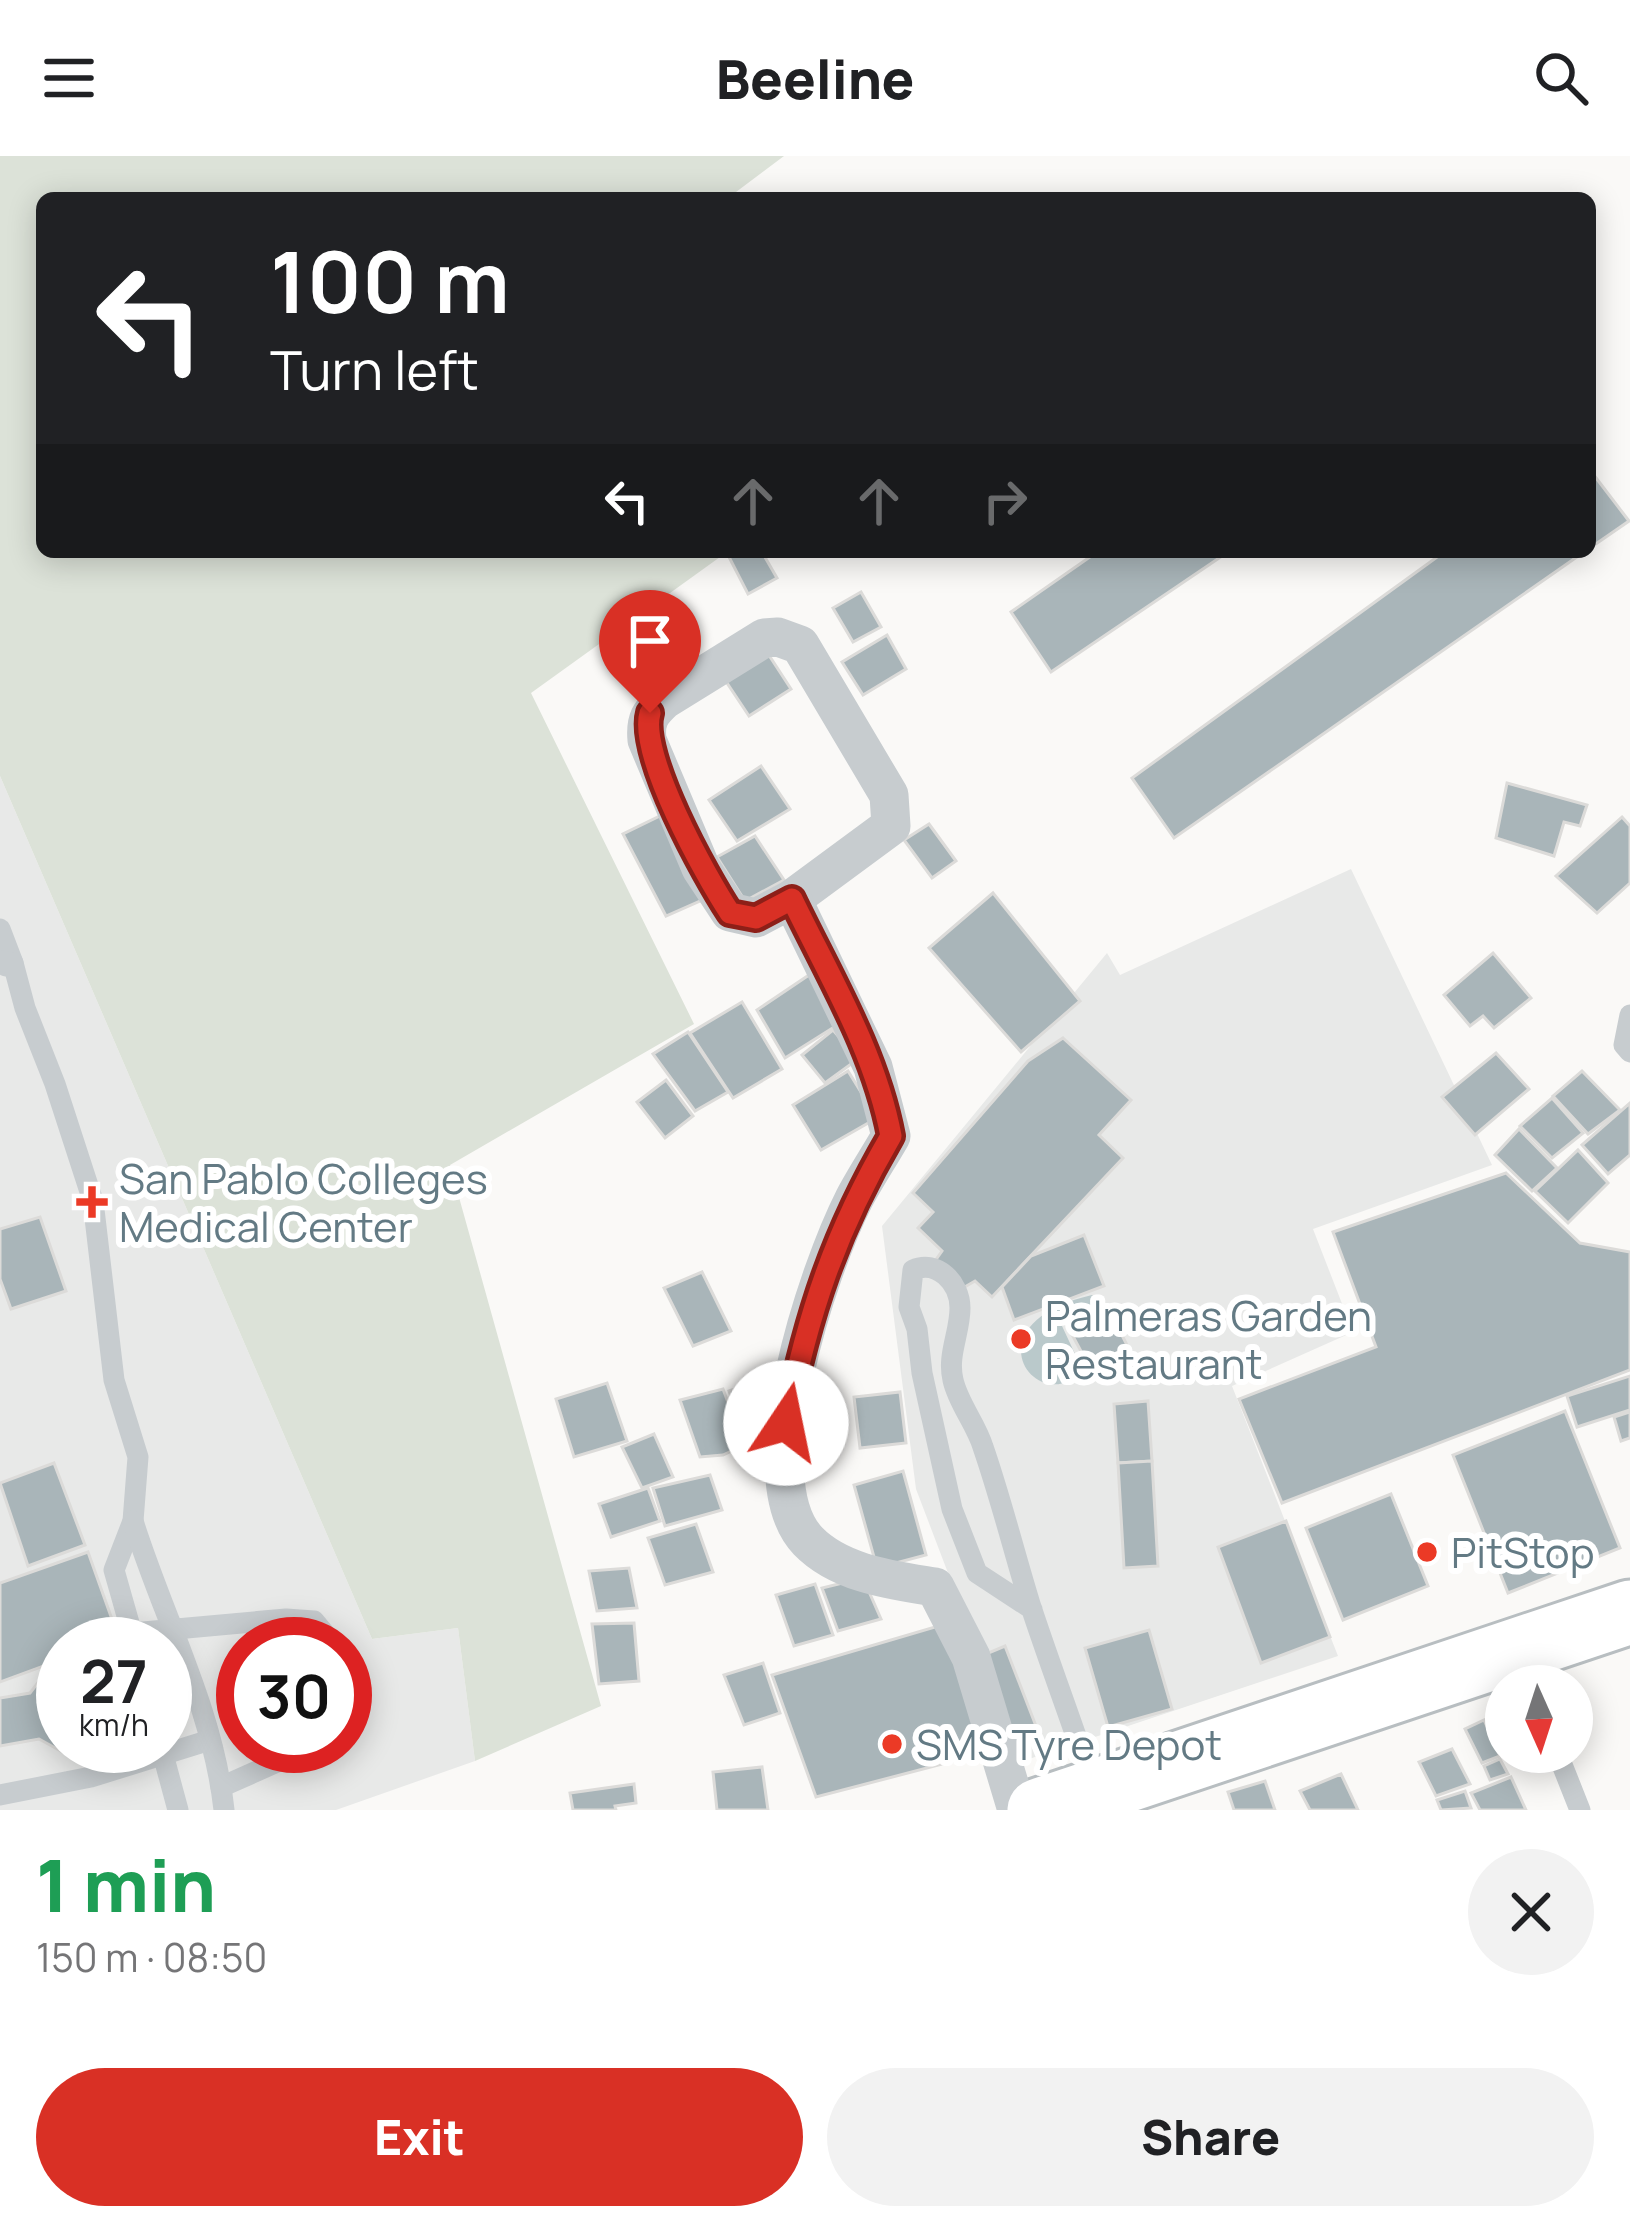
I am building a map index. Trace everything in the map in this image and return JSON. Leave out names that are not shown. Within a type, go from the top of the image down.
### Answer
[{"type":"main road","points":[[1067,1801],[1514,1662],[1630,1612]]},
{"type":"street","points":[[778,637],[800,645],[889,794],[891,826],[792,899],[756,918],[730,913],[700,868],[647,740],[650,713],[664,700],[764,638],[778,637]]},
{"type":"street","points":[[792,899],[873,1067],[891,1136],[853,1201],[802,1340],[786,1423],[784,1484],[807,1540],[853,1570],[935,1587],[971,1658],[1016,1810]]},
{"type":"lane","points":[[0,929],[4,964],[55,1084],[93,1201],[114,1380],[138,1456],[133,1521],[114,1570],[128,1617]]},
{"type":"lane","points":[[1630,1015],[1624,1045],[1630,1052]]},
{"type":"lane","points":[[1032,1609],[977,1574],[952,1509],[909,1307],[913,1270],[922,1265],[950,1279],[958,1296],[960,1311],[951,1349],[953,1382],[982,1442],[1032,1609],[1067,1801]]},
{"type":"lane","points":[[133,1521],[170,1617]]},
{"type":"lane","points":[[192,1684],[223,1798],[266,1773]]},
{"type":"lane","points":[[192,1744],[210,1739]]},
{"type":"lane","points":[[0,1795],[102,1773]]},
{"type":"lane","points":[[168,1773],[178,1810]]},
{"type":"lane","points":[[1565,1773],[1580,1810]]},
{"type":"shaded area","points":[[0,156],[784,156],[736,192],[36,192],[36,558],[719,558],[531,693],[694,1024],[450,1165],[601,1706],[475,1761],[458,1628],[372,1639],[372,1617],[363,1617],[0,776]]},
{"type":"shaded area","name":"San Pablo Colleges Medical Center","points":[[0,776],[363,1617],[216,1617],[216,1773],[372,1773],[372,1639],[458,1628],[475,1761],[336,1810],[0,1810]]},
{"type":"shaded area","points":[[1351,869],[1492,1165],[1313,1229],[1353,1332],[1232,1386],[1338,1656],[1020,1762],[916,1489],[882,1226],[1107,953],[1120,975]]},
{"type":"shaded area","points":[[1092,1295],[1099,1302],[1071,1315],[1062,1326],[1083,1371],[1065,1383],[1047,1383],[1032,1376],[1023,1362],[1022,1344],[1031,1326],[1054,1309]]},
{"type":"building","points":[[1596,478],[1629,521],[1596,544]]},
{"type":"building","points":[[730,558],[765,558],[777,578],[748,594]]},
{"type":"building","points":[[1088,558],[1219,558],[1051,672],[1011,612]]},
{"type":"building","points":[[1436,558],[1575,558],[1174,838],[1132,778]]},
{"type":"building","points":[[861,592],[881,627],[853,642],[833,608]]},
{"type":"building","points":[[887,635],[906,669],[863,695],[842,662]]},
{"type":"building","points":[[763,646],[791,689],[749,716],[721,674]]},
{"type":"building","points":[[761,766],[790,809],[737,841],[709,800]]},
{"type":"building","points":[[1507,783],[1587,805],[1580,826],[1564,822],[1554,856],[1496,838]]},
{"type":"building","points":[[664,814],[709,897],[666,916],[623,834]]},
{"type":"building","points":[[1622,817],[1630,826],[1630,883],[1597,913],[1556,876]]},
{"type":"building","points":[[929,824],[956,861],[932,878],[904,840]]},
{"type":"building","points":[[755,836],[784,880],[745,901],[717,857]]},
{"type":"building","points":[[993,893],[1080,1001],[1021,1052],[929,948]]},
{"type":"building","points":[[1493,953],[1531,998],[1494,1028],[1483,1016],[1470,1026],[1444,995]]},
{"type":"building","points":[[812,973],[839,1024],[785,1058],[757,1010]]},
{"type":"building","points":[[742,1002],[782,1069],[733,1098],[690,1033]]},
{"type":"building","points":[[833,1030],[858,1059],[825,1083],[802,1055]]},
{"type":"building","points":[[688,1032],[728,1092],[695,1111],[653,1054]]},
{"type":"building","points":[[1063,1038],[1131,1100],[1099,1135],[1123,1158],[992,1297],[975,1281],[963,1288],[935,1261],[942,1251],[918,1228],[933,1212],[913,1193],[1028,1061]]},
{"type":"building","points":[[1496,1053],[1529,1089],[1475,1135],[1442,1097]]},
{"type":"building","points":[[848,1071],[877,1118],[821,1150],[793,1105]]},
{"type":"building","points":[[1582,1071],[1620,1110],[1588,1134],[1553,1096]]},
{"type":"building","points":[[666,1080],[693,1116],[665,1138],[637,1102]]},
{"type":"building","points":[[1552,1098],[1583,1133],[1552,1158],[1520,1126]]},
{"type":"building","points":[[1630,1103],[1630,1155],[1608,1174],[1582,1145]]},
{"type":"building","points":[[1519,1129],[1557,1168],[1532,1191],[1495,1155]]},
{"type":"building","points":[[1578,1150],[1608,1183],[1568,1223],[1535,1191]]},
{"type":"building","points":[[1506,1173],[1580,1243],[1630,1252],[1630,1370],[1282,1503],[1239,1399],[1376,1347],[1333,1232]]},
{"type":"building","points":[[40,1217],[66,1291],[11,1309],[0,1279],[0,1229]]},
{"type":"building","points":[[1084,1235],[1104,1286],[1014,1320],[1002,1287],[1031,1256]]},
{"type":"building","points":[[702,1272],[731,1331],[693,1346],[664,1288]]},
{"type":"building","points":[[1107,1306],[1128,1347],[1090,1368],[1068,1327]]},
{"type":"building","points":[[1630,1376],[1630,1410],[1577,1427],[1567,1396]]},
{"type":"building","points":[[755,1382],[772,1431],[747,1440],[729,1391]]},
{"type":"building","points":[[607,1383],[627,1441],[574,1457],[556,1399]]},
{"type":"building","points":[[723,1389],[744,1445],[723,1455],[700,1457],[680,1400]]},
{"type":"building","points":[[900,1392],[906,1443],[860,1448],[854,1397]]},
{"type":"building","points":[[1148,1401],[1152,1461],[1118,1463],[1114,1404]]},
{"type":"building","points":[[1565,1411],[1620,1548],[1508,1593],[1453,1455]]},
{"type":"building","points":[[1630,1412],[1630,1438],[1621,1441],[1614,1417]]},
{"type":"building","points":[[654,1434],[673,1477],[642,1488],[622,1447]]},
{"type":"building","points":[[1152,1461],[1158,1566],[1124,1568],[1118,1463]]},
{"type":"building","points":[[54,1463],[85,1545],[28,1566],[0,1483]]},
{"type":"building","points":[[903,1471],[926,1555],[877,1568],[854,1485]]},
{"type":"building","points":[[710,1475],[722,1510],[665,1526],[653,1488]]},
{"type":"building","points":[[648,1488],[660,1521],[611,1537],[599,1504]]},
{"type":"building","points":[[1391,1494],[1428,1586],[1343,1620],[1306,1528]]},
{"type":"building","points":[[1286,1521],[1330,1637],[1261,1663],[1218,1547]]},
{"type":"building","points":[[696,1524],[713,1572],[665,1585],[648,1538]]},
{"type":"building","points":[[88,1552],[111,1617],[36,1617],[36,1669],[0,1682],[0,1583]]},
{"type":"building","points":[[629,1568],[637,1608],[597,1611],[589,1571]]},
{"type":"building","points":[[863,1578],[881,1619],[838,1631],[822,1588]]},
{"type":"building","points":[[815,1584],[833,1635],[794,1646],[776,1595]]},
{"type":"building","points":[[634,1623],[639,1681],[599,1684],[592,1624]]},
{"type":"building","points":[[945,1624],[992,1751],[816,1797],[772,1675]]},
{"type":"building","points":[[1149,1630],[1172,1709],[1108,1727],[1085,1648]]},
{"type":"building","points":[[1005,1646],[1041,1739],[1018,1749],[981,1656]]},
{"type":"building","points":[[763,1663],[780,1713],[744,1725],[724,1675]]},
{"type":"building","points":[[36,1685],[36,1740],[0,1746],[0,1698],[30,1693]]},
{"type":"building","points":[[1484,1720],[1485,1762],[1482,1763],[1465,1729]]},
{"type":"building","points":[[1452,1749],[1470,1784],[1436,1796],[1419,1762]]},
{"type":"building","points":[[762,1767],[768,1810],[717,1810],[713,1772]]},
{"type":"building","points":[[1341,1774],[1358,1810],[1310,1810],[1300,1791]]},
{"type":"building","points":[[1511,1777],[1526,1810],[1480,1810],[1471,1793]]},
{"type":"building","points":[[1265,1781],[1275,1810],[1234,1810],[1228,1792]]},
{"type":"building","points":[[634,1784],[636,1803],[615,1806],[616,1810],[573,1810],[570,1793]]},
{"type":"building","points":[[1465,1791],[1471,1808],[1441,1810],[1437,1800]]},
{"type":"place","name":"San Pablo Colleges Medical Center","points":[[92,1202]]},
{"type":"place","name":"Palmeras Garden Restaurant","points":[[1021,1339]]},
{"type":"place","name":"PitStop","points":[[1427,1552]]},
{"type":"place","name":"SMS Tyre Depot","points":[[892,1744]]},
{"type":"route","points":[[650,713],[647,740],[700,868],[730,913],[756,918],[792,899],[873,1067],[891,1136],[853,1201],[830,1258],[802,1340],[786,1423]]}]
